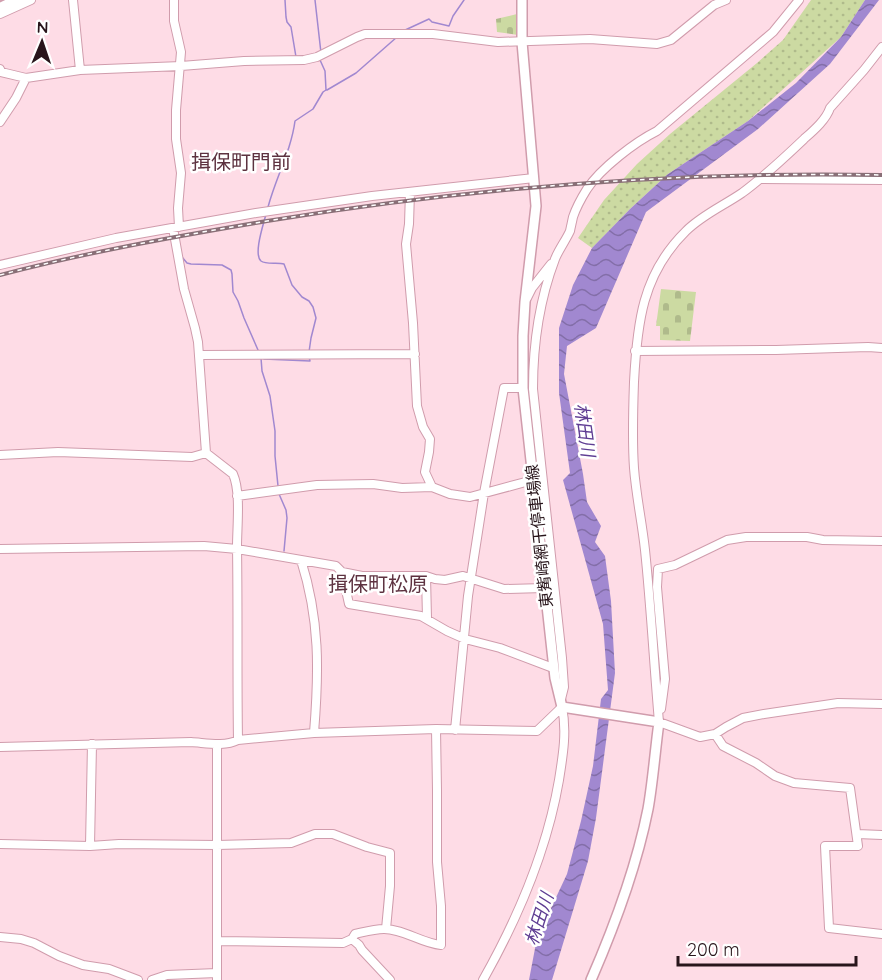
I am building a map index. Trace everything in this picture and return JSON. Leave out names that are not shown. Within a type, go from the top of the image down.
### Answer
[{"type":"highway","points":[[0,8],[17,2]]},
{"type":"main road","name":"東觜崎網干停車場線","points":[[522,0],[522,42],[536,206],[525,302],[523,388],[553,668],[561,704]]},
{"type":"main road","points":[[561,704],[659,722],[648,808],[641,840],[624,899],[591,980]]},
{"type":"street","points":[[0,14],[17,2],[31,0]]},
{"type":"street","points":[[71,0],[80,70]]},
{"type":"street","points":[[174,0],[174,21],[181,52],[176,139],[181,173],[176,227],[184,289],[195,328],[199,355],[206,453],[234,474],[236,479],[238,740]]},
{"type":"street","points":[[0,69],[1,72],[26,78],[80,70],[304,60],[317,57],[365,34],[433,34],[479,40],[522,42],[590,39],[657,44],[671,40],[711,4],[726,0]]},
{"type":"street","points":[[483,980],[511,928],[530,882],[555,801],[564,750],[564,718],[561,704],[564,687],[562,658],[533,389],[535,336],[544,294],[556,258],[571,229],[574,215],[587,189],[603,170],[645,137],[657,131],[773,32],[799,0]]},
{"type":"street","points":[[659,722],[645,550],[634,471],[632,418],[635,351],[639,318],[646,292],[666,254],[686,231],[707,213],[740,194],[760,179],[815,129],[882,47]]},
{"type":"street","points":[[0,122],[26,78]]},
{"type":"street","points":[[0,265],[116,238],[256,213],[534,178]]},
{"type":"street","points":[[760,179],[882,180]]},
{"type":"street","points":[[410,192],[406,244],[417,406],[423,427],[430,439],[425,472],[432,488]]},
{"type":"street","points":[[525,302],[532,288],[556,258]]},
{"type":"street","points":[[635,351],[882,348]]},
{"type":"street","points":[[199,355],[415,354]]},
{"type":"street","points":[[456,730],[465,639],[465,615],[484,493],[504,388],[523,388]]},
{"type":"street","points":[[0,455],[58,452],[192,457],[206,453]]},
{"type":"street","points":[[237,496],[317,485],[373,484],[402,488],[432,488],[470,497],[533,480]]},
{"type":"street","points":[[659,722],[665,679],[657,587],[658,569],[675,565],[727,540],[737,538],[807,537],[823,540],[882,541]]},
{"type":"street","points":[[0,549],[204,546],[237,549],[336,566],[342,572],[349,604],[421,616],[447,632],[500,648],[553,668]]},
{"type":"street","points":[[301,560],[312,597],[318,664],[314,733]]},
{"type":"street","points":[[342,572],[362,576],[426,576],[445,580],[463,576],[504,589],[544,588]]},
{"type":"street","points":[[426,576],[427,618]]},
{"type":"street","points":[[659,722],[700,737],[715,734],[743,718],[764,714],[838,703],[882,704]]},
{"type":"street","points":[[0,747],[191,742],[217,744],[314,733],[436,729],[537,731],[561,704]]},
{"type":"street","points":[[217,941],[343,943],[352,939],[355,934],[386,929],[430,944],[441,945],[441,906],[437,862],[436,729]]},
{"type":"street","points":[[715,734],[723,746],[776,776],[794,783],[850,788],[858,846],[825,846],[829,928],[882,934]]},
{"type":"street","points":[[90,846],[92,744]]},
{"type":"street","points":[[152,980],[167,975],[217,977],[217,744]]},
{"type":"street","points":[[0,844],[90,846],[291,843],[315,834],[333,834],[390,853],[386,929]]},
{"type":"street","points":[[857,834],[882,835]]},
{"type":"street","points":[[0,937],[34,943],[58,956],[83,965],[109,969],[138,980]]},
{"type":"street","points":[[352,939],[390,980]]},
{"type":"green space","points":[[811,0],[865,0],[841,37],[748,121],[668,174],[592,248],[578,238],[604,200],[637,164],[783,40]]},
{"type":"green space","points":[[517,14],[518,35],[497,32],[496,19]]},
{"type":"green space","points":[[661,289],[696,292],[690,341],[660,340],[660,326],[656,326]]},
{"type":"water","points":[[865,0],[879,0],[830,64],[758,129],[646,212],[596,328],[567,346],[564,374],[587,502],[601,526],[595,542],[605,556],[611,601],[615,673],[596,818],[588,861],[552,980],[529,980],[537,938],[567,874],[593,766],[601,699],[608,690],[603,624],[563,480],[570,473],[559,393],[559,328],[573,285],[592,248],[630,209],[668,174],[748,121],[796,83],[841,37]]},
{"type":"waterway","points":[[285,0],[286,17],[291,27],[296,57]]},
{"type":"waterway","points":[[315,0],[321,53]]},
{"type":"waterway","points":[[403,31],[429,19],[432,22],[449,26],[464,0]]},
{"type":"waterway","points":[[327,90],[356,73],[397,37]]},
{"type":"waterway","points":[[268,207],[290,143],[295,121],[313,109],[326,90],[325,71],[320,60]]},
{"type":"waterway","points":[[266,214],[261,231],[259,257],[263,262],[284,264],[292,285],[313,307],[316,318],[309,352]]},
{"type":"waterway","points":[[182,257],[187,263],[222,265],[231,270],[233,292],[258,350]]},
{"type":"waterway","points":[[264,359],[310,361],[309,357]]},
{"type":"waterway","points":[[261,358],[275,431],[278,486]]},
{"type":"waterway","points":[[279,494],[287,518],[284,551]]},
{"type":"railway","points":[[0,275],[100,252],[200,233],[343,209],[420,199],[650,179],[805,174],[882,175]]},
{"type":"district","name":"揖保町門前","points":[[241,161]]},
{"type":"district","name":"揖保町松原","points":[[378,583]]},
{"type":"water label","name":"林田川","points":[[585,430]]},
{"type":"water label","name":"林田川","points":[[539,919]]}]
